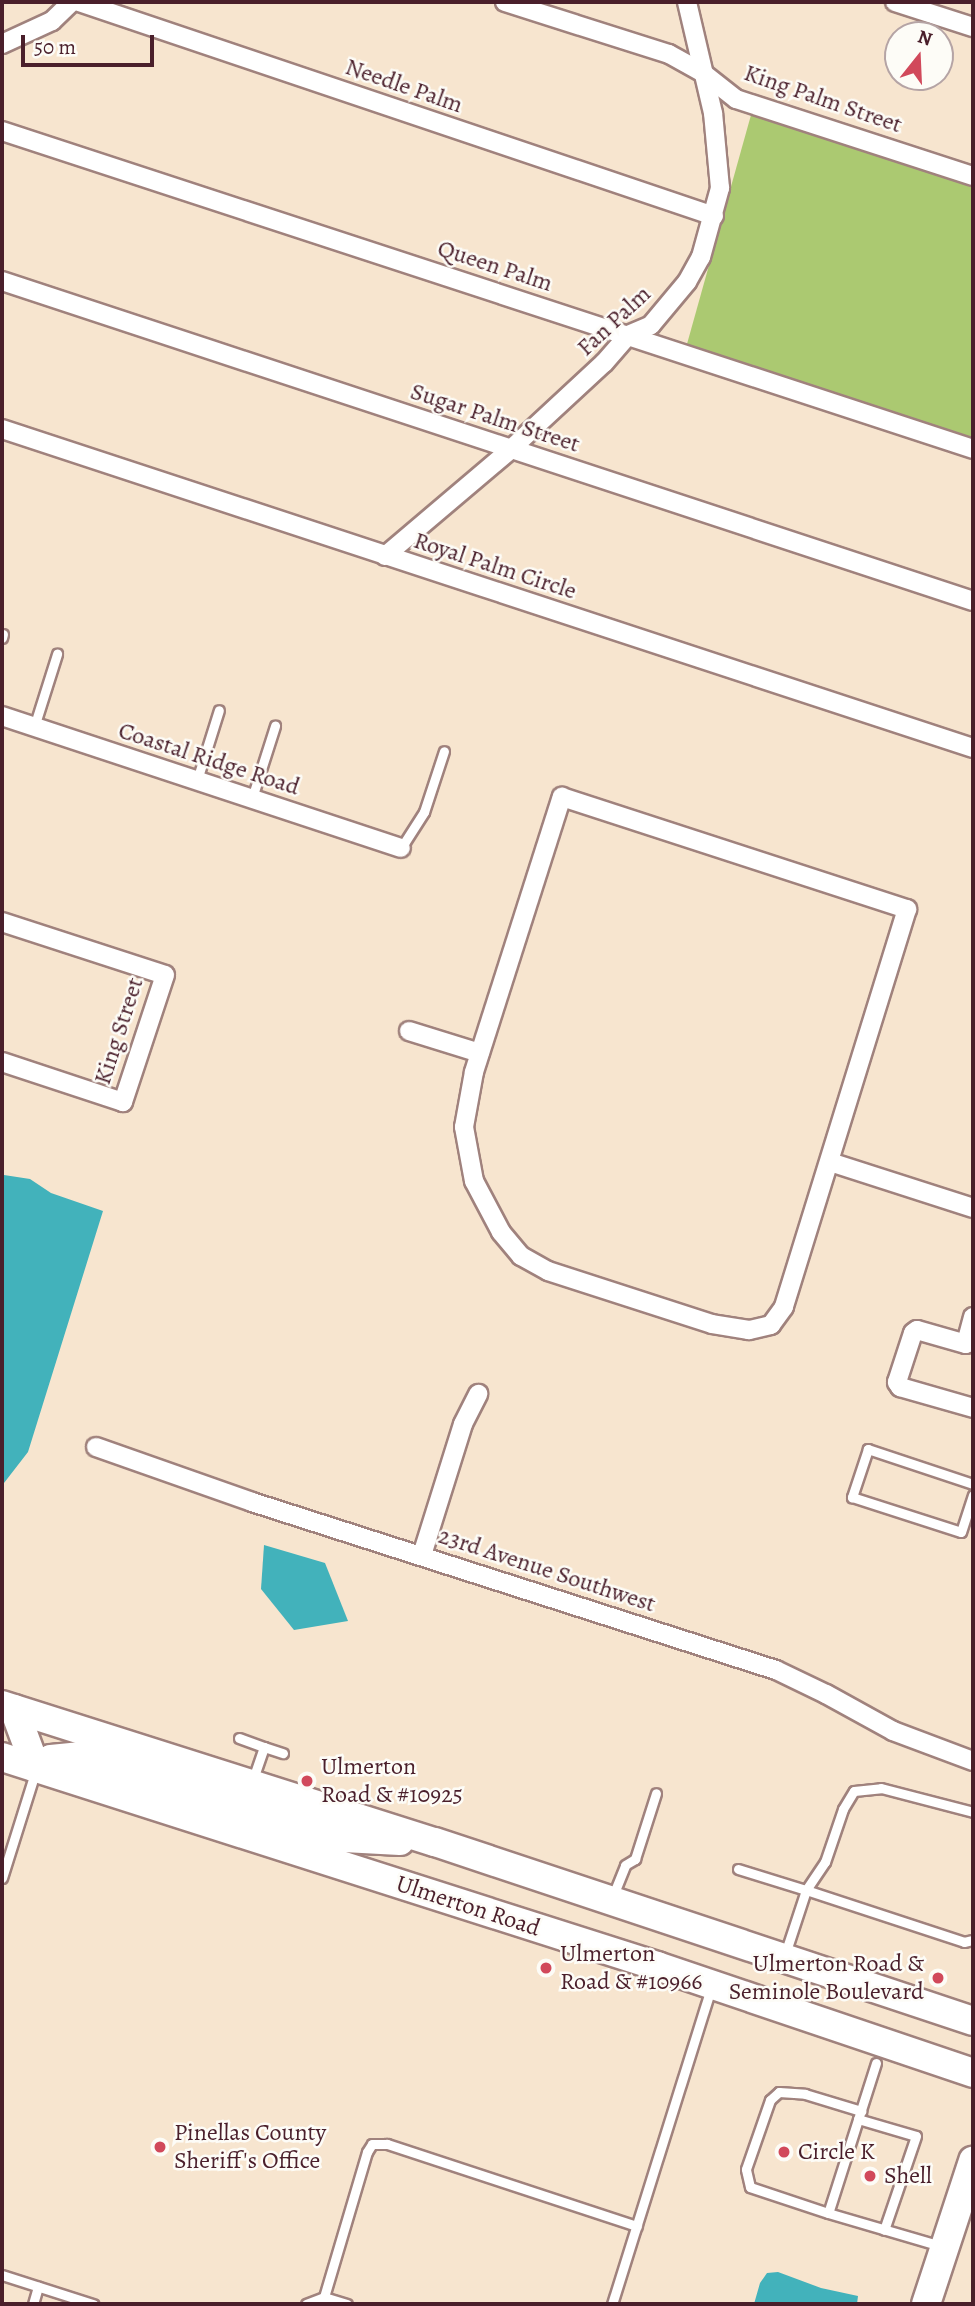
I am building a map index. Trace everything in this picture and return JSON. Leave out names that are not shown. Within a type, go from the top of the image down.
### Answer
[{"type":"main road","points":[[8,1707],[36,1768],[51,1759],[79,1756],[344,1838],[435,1842]]},
{"type":"main road","name":"Ulmerton Road","points":[[8,1707],[435,1842],[973,2021]]},
{"type":"main road","name":"Ulmerton Road","points":[[2,1757],[713,1984],[973,2073]]},
{"type":"main road","points":[[926,2304],[973,2161]]},
{"type":"street","points":[[3,47],[52,20],[72,2]]},
{"type":"street","name":"Needle Palm","points":[[79,2],[714,216]]},
{"type":"street","name":"King Palm Street","points":[[505,2],[669,54],[703,74],[736,99],[973,176]]},
{"type":"street","name":"Fan Palm","points":[[385,556],[511,450],[604,363],[628,335],[651,325],[687,282],[701,257],[720,188],[713,113],[687,2]]},
{"type":"street","points":[[895,2],[973,27]]},
{"type":"street","name":"Queen Palm","points":[[2,131],[973,449]]},
{"type":"street","name":"Sugar Palm Street","points":[[2,281],[973,601]]},
{"type":"street","name":"Royal Palm Circle","points":[[2,429],[973,748]]},
{"type":"street","name":"Coastal Ridge Road","points":[[2,716],[401,848]]},
{"type":"street","points":[[562,797],[907,909],[830,1162],[784,1307],[771,1325],[749,1330],[712,1324],[548,1271],[521,1256],[501,1232],[474,1181],[464,1127],[480,1053],[562,797]]},
{"type":"street","name":"King Street","points":[[2,922],[165,975],[122,1102],[2,1062]]},
{"type":"street","points":[[409,1031],[480,1053]]},
{"type":"street","points":[[830,1162],[973,1208]]},
{"type":"street","points":[[973,1317],[969,1345],[917,1330],[913,1333],[897,1382],[900,1387],[973,1408]]},
{"type":"street","points":[[422,1555],[463,1424],[478,1394]]},
{"type":"street","name":"23rd Avenue Southwest","points":[[96,1447],[252,1502],[776,1670],[893,1731],[973,1761]]},
{"type":"lane","points":[[34,727],[57,654]]},
{"type":"lane","points":[[197,780],[219,710]]},
{"type":"lane","points":[[252,799],[275,726]]},
{"type":"lane","points":[[401,848],[424,812],[444,751]]},
{"type":"lane","points":[[973,1485],[867,1449],[852,1497],[961,1532],[973,1495]]},
{"type":"lane","points":[[239,1738],[283,1753]]},
{"type":"lane","points":[[251,1783],[264,1747]]},
{"type":"lane","points":[[2,1878],[36,1768]]},
{"type":"lane","points":[[784,1956],[806,1890],[825,1861],[837,1825],[854,1791],[881,1788],[913,1794],[973,1812]]},
{"type":"lane","points":[[612,1900],[625,1866],[635,1859],[656,1793]]},
{"type":"lane","points":[[738,1869],[964,1942],[973,1940]]},
{"type":"lane","points":[[612,2304],[713,1984]]},
{"type":"lane","points":[[828,2213],[876,2063]]},
{"type":"lane","points":[[884,2230],[916,2136],[805,2094],[779,2092],[770,2100],[746,2169],[750,2187],[828,2213],[884,2230],[945,2247]]},
{"type":"lane","points":[[324,2297],[367,2151],[372,2144],[387,2144],[637,2226]]},
{"type":"lane","points":[[2,2275],[93,2304]]},
{"type":"lane","points":[[33,2304],[38,2287]]},
{"type":"lane","points":[[306,2304],[324,2297],[347,2304]]},
{"type":"green space","points":[[751,115],[973,187],[973,439],[687,344]]},
{"type":"water","points":[[4,1175],[30,1179],[51,1193],[103,1211],[28,1452],[4,1483]]},
{"type":"water","points":[[264,1545],[325,1563],[348,1621],[294,1630],[261,1589]]},
{"type":"water","points":[[778,2272],[821,2288],[858,2296],[857,2304],[754,2304],[760,2283],[767,2273]]},
{"type":"place","name":"Ulmerton Road & #10925","points":[[307,1781]]},
{"type":"place","name":"Ulmerton Road & #10966","points":[[546,1968]]},
{"type":"place","name":"Ulmerton Road & Seminole Boulevard","points":[[938,1978]]},
{"type":"place","name":"Pinellas County Sheriff's Office","points":[[160,2147]]},
{"type":"place","name":"Circle K","points":[[784,2152]]},
{"type":"place","name":"Shell","points":[[870,2176]]}]
